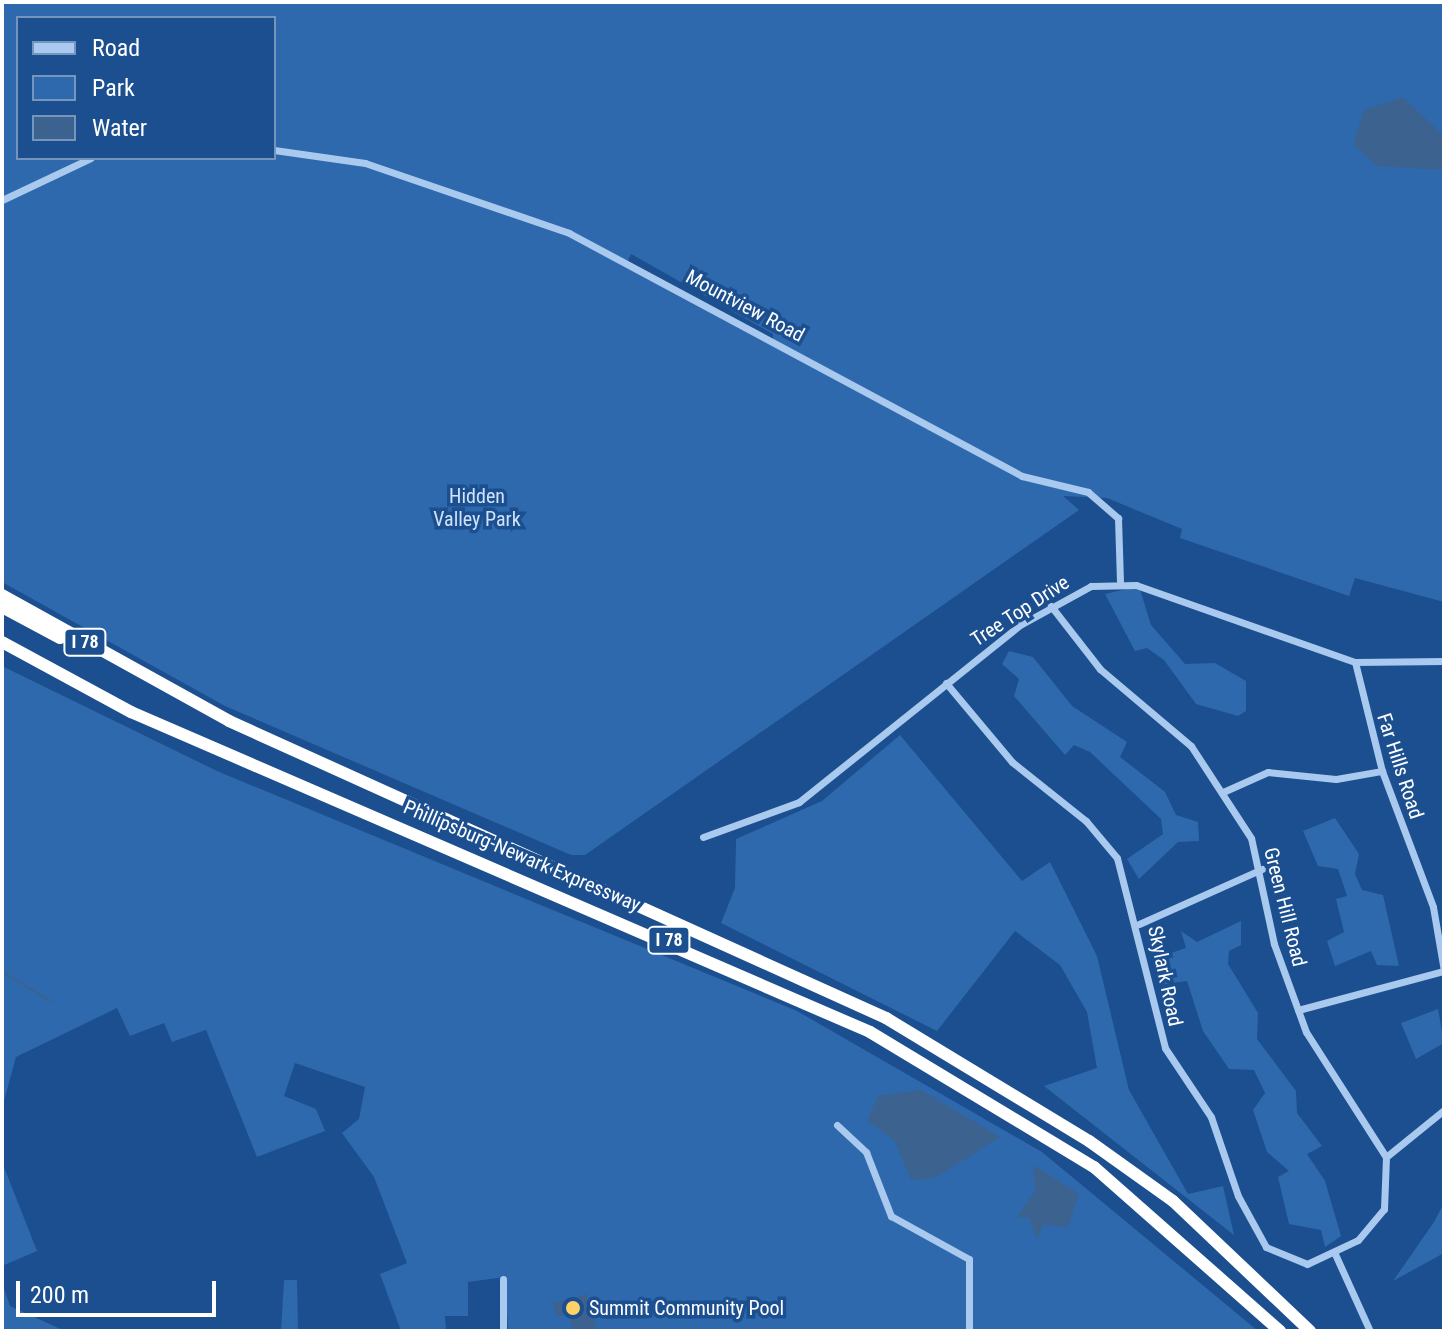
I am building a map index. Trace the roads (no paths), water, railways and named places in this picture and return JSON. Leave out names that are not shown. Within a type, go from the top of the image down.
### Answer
[{"type":"highway","name":"Phillipsburg-Newark Expressway","points":[[2,595],[167,689]]},
{"type":"highway","name":"Phillipsburg-Newark Expressway","points":[[2,607],[167,689],[886,1018],[1076,1133],[1173,1201],[1310,1331]]},
{"type":"highway","name":"Phillipsburg-Newark Expressway","points":[[2,642],[131,712],[870,1032],[1094,1167],[1280,1331]]},
{"type":"street","name":"Mountview Road","points":[[276,150],[365,163],[569,233],[1012,471],[1088,492],[1118,518],[1120,581]]},
{"type":"street","points":[[2,200],[87,160]]},
{"type":"street","name":"Tree Top Drive","points":[[703,837],[799,802],[946,683],[1051,606],[1120,581]]},
{"type":"street","points":[[1120,581],[1355,662],[1444,661]]},
{"type":"street","name":"Green Hill Road","points":[[1051,606],[1100,669],[1176,729],[1223,792],[1262,869],[1274,944],[1317,1053],[1386,1157]]},
{"type":"street","name":"Far Hills Road","points":[[1355,662],[1382,771],[1433,907],[1444,971]]},
{"type":"street","name":"Skylark Road","points":[[946,683],[1012,762],[1108,845],[1139,924],[1165,1048],[1211,1117],[1261,1238],[1292,1263],[1335,1254]]},
{"type":"street","points":[[1223,792],[1268,772],[1336,779],[1382,771]]},
{"type":"street","points":[[1139,924],[1262,869]]},
{"type":"street","points":[[1298,1010],[1444,971]]},
{"type":"street","points":[[1370,1331],[1335,1254],[1380,1216],[1390,1186],[1386,1157],[1444,1110]]},
{"type":"street","points":[[837,1125],[866,1152],[891,1216],[969,1259],[969,1331]]},
{"type":"street","points":[[503,1279],[503,1331]]},
{"type":"water","points":[[1403,97],[1444,136],[1444,170],[1377,166],[1353,144],[1364,110]]},
{"type":"water","points":[[921,1090],[1000,1137],[935,1178],[911,1180],[894,1140],[867,1121],[878,1096]]},
{"type":"water","points":[[1033,1165],[1079,1194],[1068,1227],[1043,1225],[1037,1240],[1029,1218],[1017,1217],[1035,1191]]},
{"type":"water","name":"Summit Community Pool","points":[[587,1294],[597,1331],[573,1331],[568,1314],[556,1317],[553,1303]]},
{"type":"waterway","points":[[2,972],[51,1001]]},
{"type":"place","name":"Summit Community Pool","points":[[573,1308]]},
{"type":"park label","name":"Hidden Valley Park","points":[[477,508]]}]
